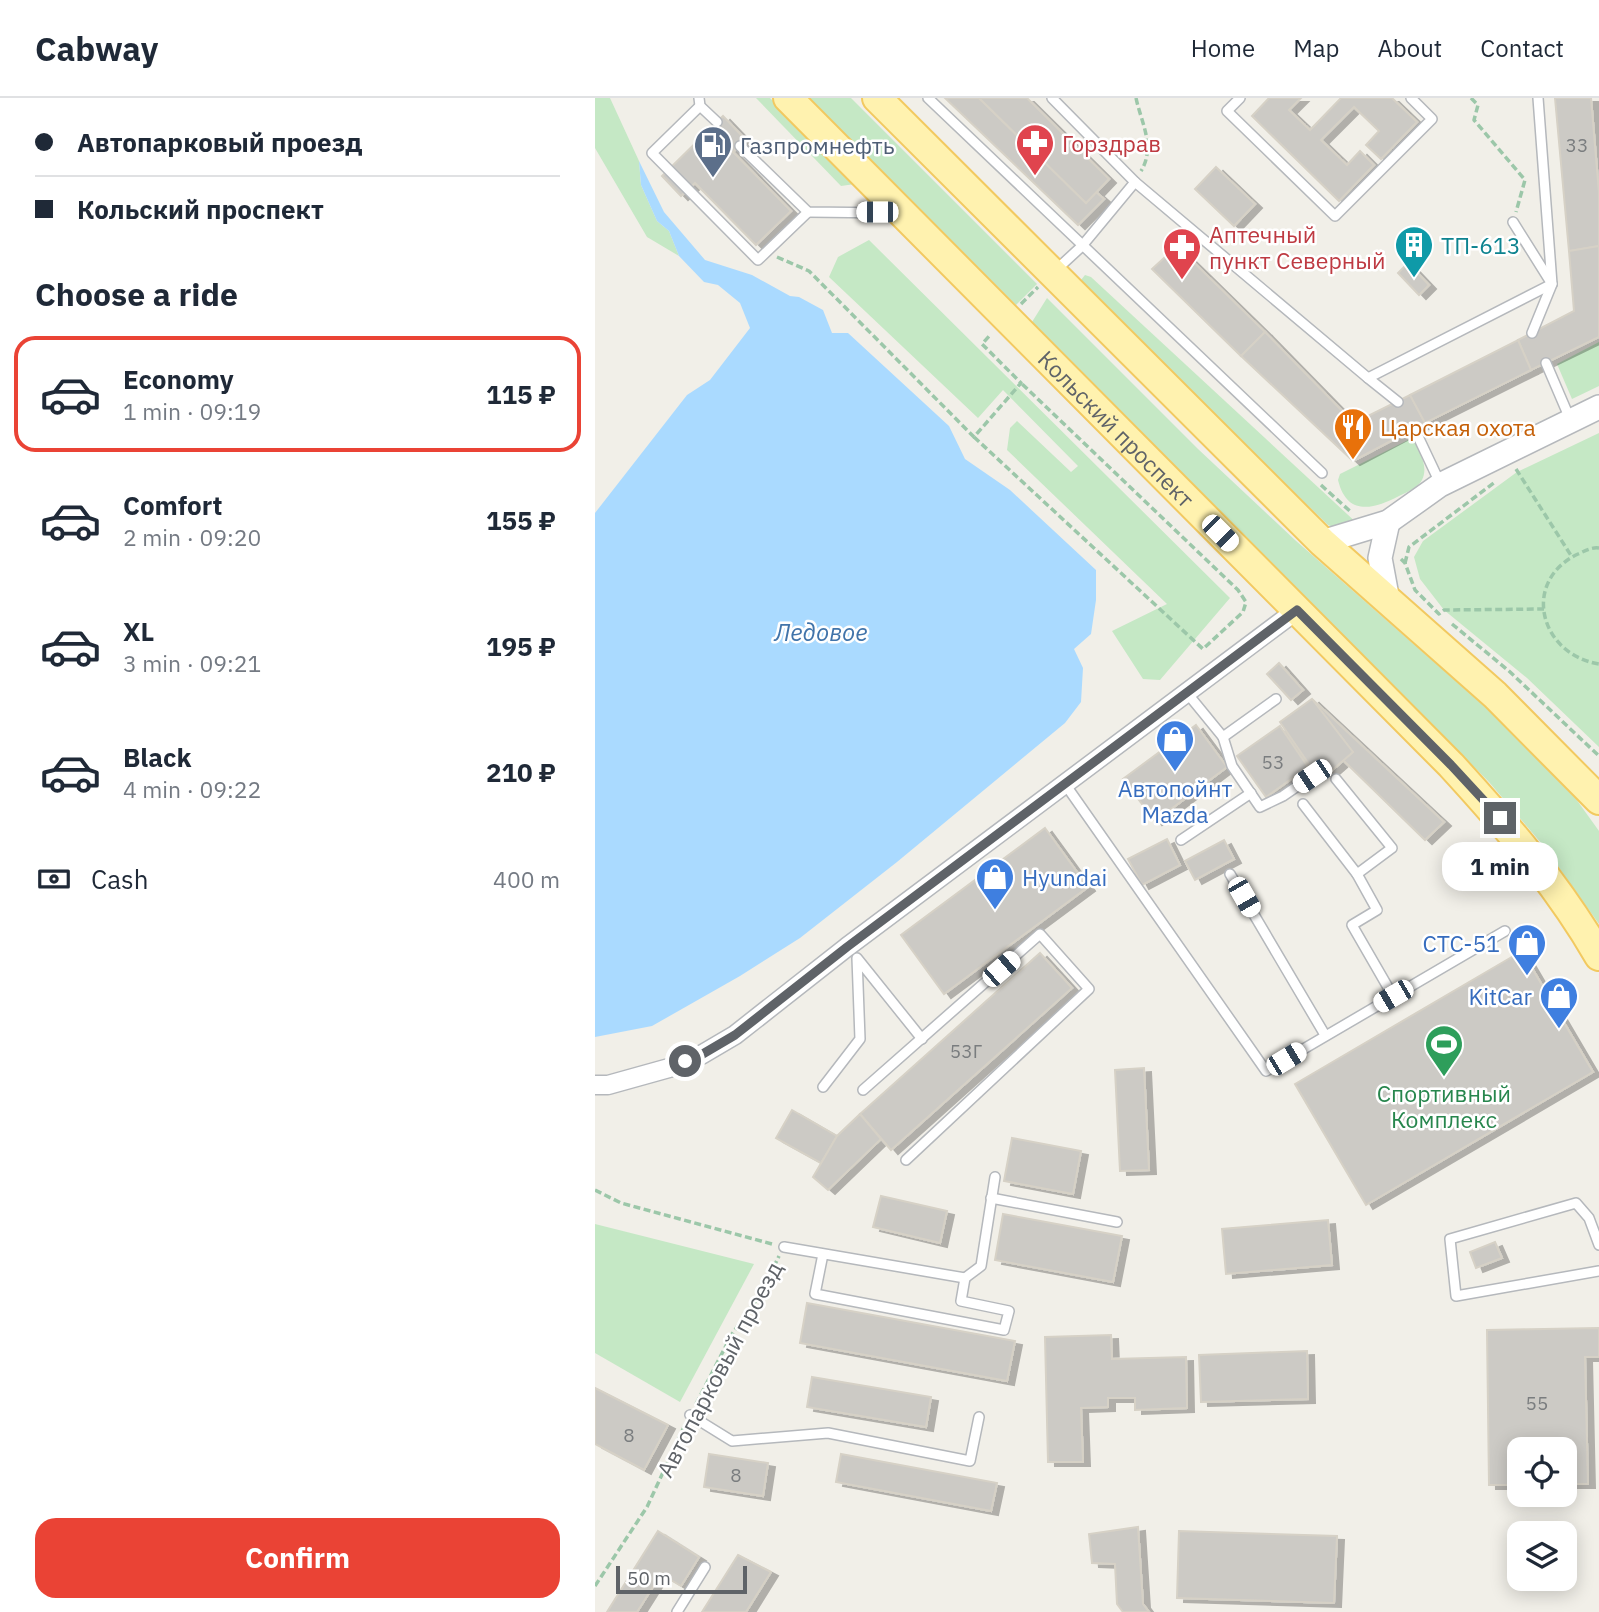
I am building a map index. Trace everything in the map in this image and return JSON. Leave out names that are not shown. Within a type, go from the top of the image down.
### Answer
[{"type":"main road","name":"Кольский проспект","points":[[788,98],[1451,765],[1516,836],[1576,916],[1599,956]]},
{"type":"main road","points":[[877,98],[1322,542],[1495,695],[1599,800]]},
{"type":"street","points":[[1322,542],[1388,522],[1440,485],[1599,407]]},
{"type":"street","points":[[1388,522],[1380,558],[1388,601]]},
{"type":"street","points":[[595,1085],[608,1085],[645,1075],[701,1055],[735,1035],[852,952],[1065,784],[1297,610]]},
{"type":"lane","points":[[928,98],[1322,473]]},
{"type":"lane","points":[[1052,98],[1135,182],[1398,402]]},
{"type":"lane","points":[[1240,98],[1227,111],[1335,216],[1432,119],[1411,98]]},
{"type":"lane","points":[[1532,333],[1552,284],[1538,98]]},
{"type":"lane","points":[[717,122],[700,102],[652,153],[758,260],[808,212]]},
{"type":"lane","points":[[740,146],[808,212],[900,213]]},
{"type":"lane","points":[[1052,274],[1082,246],[1135,182]]},
{"type":"lane","points":[[1513,222],[1552,284]]},
{"type":"lane","points":[[1368,378],[1552,284]]},
{"type":"lane","points":[[1546,363],[1570,420]]},
{"type":"lane","points":[[1414,428],[1440,485]]},
{"type":"lane","points":[[1187,693],[1223,737],[1232,766],[1260,807],[1283,796],[1312,776]]},
{"type":"lane","points":[[1223,737],[1276,699]]},
{"type":"lane","points":[[1336,779],[1392,848],[1357,874]]},
{"type":"lane","points":[[1065,784],[1266,1071],[1506,931]]},
{"type":"lane","points":[[1181,840],[1251,793]]},
{"type":"lane","points":[[1303,804],[1357,874],[1377,910],[1352,925],[1393,996]]},
{"type":"lane","points":[[1230,874],[1325,1035]]},
{"type":"lane","points":[[863,1090],[1040,934],[1089,989],[906,1160]]},
{"type":"lane","points":[[852,952],[922,1039]]},
{"type":"lane","points":[[823,1087],[860,1040],[852,952]]},
{"type":"lane","points":[[823,1254],[815,1294],[1004,1330],[1009,1311],[961,1301],[965,1278],[981,1266],[995,1177]]},
{"type":"lane","points":[[992,1198],[1117,1222]]},
{"type":"lane","points":[[1599,1245],[1589,1218],[1576,1203],[1450,1239],[1456,1296],[1599,1271]]},
{"type":"lane","points":[[784,1247],[965,1278]]},
{"type":"lane","points":[[690,1415],[732,1441],[828,1433],[970,1461],[979,1417]]},
{"type":"lane","points":[[677,1612],[705,1567]]},
{"type":"path","points":[[1135,182],[1144,166],[1148,142],[1136,98]]},
{"type":"path","points":[[1471,98],[1478,106],[1474,120],[1525,180],[1513,222]]},
{"type":"path","points":[[766,252],[809,271],[974,436],[1203,649],[1243,612],[1245,602],[1238,590],[982,344],[1052,274]]},
{"type":"path","points":[[974,436],[1021,383]]},
{"type":"path","points":[[1515,467],[1572,558]]},
{"type":"path","points":[[1405,563],[1409,547],[1504,475]]},
{"type":"path","points":[[1599,548],[1593,547],[1572,558],[1555,572],[1548,583],[1544,603],[1546,620],[1557,643],[1573,657],[1599,664]]},
{"type":"path","points":[[1449,622],[1509,671],[1599,756]]},
{"type":"path","name":"Автопарковый проезд","points":[[595,1190],[621,1203],[784,1247],[762,1292],[732,1334],[647,1507],[595,1587]]},
{"type":"green space","points":[[595,98],[610,98],[639,161],[641,185],[657,221],[669,231],[679,256],[647,237],[595,148]]},
{"type":"green space","points":[[756,98],[770,98],[855,184],[841,186]]},
{"type":"green space","points":[[809,98],[851,98],[1037,284],[1016,305]]},
{"type":"green space","points":[[869,240],[1230,598],[1160,680],[1143,679],[1112,631],[1167,604],[1007,450],[1010,428],[1017,421],[1071,472],[1078,466],[1003,390],[978,418],[829,277],[838,257]]},
{"type":"green space","points":[[1085,275],[1091,277],[1360,526],[1339,529],[1328,525],[1082,287],[1081,280]]},
{"type":"green space","points":[[1047,298],[1198,449],[1295,540],[1491,712],[1576,799],[1599,831],[1599,924],[1542,844],[1489,782],[1032,322]]},
{"type":"green space","points":[[1599,342],[1599,386],[1572,399],[1557,364]]},
{"type":"green space","points":[[1599,433],[1599,747],[1527,678],[1444,610],[1420,579],[1414,557],[1423,541],[1517,472]]},
{"type":"green space","points":[[1412,438],[1424,464],[1424,475],[1418,485],[1390,501],[1371,506],[1355,505],[1348,500],[1338,480],[1340,474]]},
{"type":"green space","points":[[595,1224],[754,1264],[680,1402],[595,1353]]},
{"type":"water","name":"Ледовое","points":[[639,161],[664,212],[705,260],[752,275],[823,310],[832,333],[848,333],[949,426],[965,459],[1010,490],[1096,570],[1096,600],[1091,634],[1074,649],[1083,668],[1081,702],[1065,723],[800,938],[652,1026],[595,1037],[595,513],[687,395],[710,380],[750,328],[740,303],[718,285],[704,282],[679,256],[669,231],[657,221],[641,185]]},
{"type":"building","points":[[945,98],[979,98],[1086,203],[1096,192],[1104,199],[1078,225]]},
{"type":"building","points":[[979,98],[1027,98],[1109,179],[1086,203]]},
{"type":"building","points":[[1269,98],[1301,98],[1289,110],[1310,130],[1341,98],[1392,98],[1417,122],[1381,159],[1366,145],[1379,131],[1354,107],[1321,140],[1347,165],[1360,151],[1374,165],[1339,201],[1252,116]]},
{"type":"building","points":[[1555,98],[1591,98],[1599,193],[1599,246],[1569,251]]},
{"type":"building","name":"Газпромнефть","points":[[723,116],[746,140],[733,152],[791,211],[756,245],[695,183],[681,196],[662,176]]},
{"type":"building","points":[[1216,167],[1255,204],[1234,226],[1195,189]]},
{"type":"building","points":[[1177,246],[1265,332],[1241,356],[1152,269]]},
{"type":"building","points":[[1599,246],[1599,337],[1531,370],[1518,340],[1574,311],[1569,251]]},
{"type":"building","name":"ТП-613","points":[[1408,263],[1429,285],[1419,295],[1398,273]]},
{"type":"building","points":[[1265,332],[1354,423],[1410,395],[1425,423],[1353,461],[1241,356]]},
{"type":"building","points":[[1518,340],[1531,370],[1425,423],[1410,395]]},
{"type":"building","points":[[1279,663],[1303,690],[1291,700],[1267,674]]},
{"type":"building","points":[[1312,699],[1444,822],[1425,840],[1343,760],[1353,752]]},
{"type":"building","points":[[1312,699],[1353,752],[1329,773],[1321,763],[1313,770],[1280,722]]},
{"type":"building","name":"Автопойнт Mazda","points":[[1196,725],[1227,767],[1155,821],[1123,779]]},
{"type":"building","points":[[1280,726],[1308,767],[1266,797],[1237,756]]},
{"type":"building","name":"Hyundai","points":[[1045,828],[1088,887],[944,994],[901,935]]},
{"type":"building","points":[[1167,839],[1180,865],[1142,885],[1128,859]]},
{"type":"building","points":[[1224,840],[1234,859],[1195,880],[1185,861]]},
{"type":"building","name":"Спортивный Комплекс","points":[[1522,951],[1593,1072],[1366,1205],[1295,1084]]},
{"type":"building","points":[[1040,953],[1072,988],[891,1150],[860,1114]]},
{"type":"building","points":[[1144,1068],[1149,1170],[1120,1171],[1115,1070]]},
{"type":"building","points":[[792,1110],[837,1136],[821,1163],[776,1138]]},
{"type":"building","points":[[860,1114],[881,1139],[828,1190],[813,1177],[837,1136]]},
{"type":"building","points":[[1012,1138],[1081,1151],[1073,1194],[1004,1181]]},
{"type":"building","points":[[881,1196],[947,1211],[940,1243],[873,1227]]},
{"type":"building","points":[[1003,1214],[1122,1236],[1113,1282],[995,1260]]},
{"type":"building","points":[[1328,1220],[1332,1265],[1226,1274],[1222,1229]]},
{"type":"building","points":[[1495,1242],[1502,1258],[1476,1268],[1470,1252]]},
{"type":"building","points":[[807,1303],[1015,1341],[1007,1381],[800,1343]]},
{"type":"building","points":[[1599,1328],[1599,1357],[1585,1357],[1588,1484],[1577,1484],[1577,1437],[1507,1437],[1507,1485],[1489,1485],[1487,1330]]},
{"type":"building","points":[[1111,1335],[1112,1359],[1186,1357],[1187,1408],[1135,1410],[1135,1398],[1108,1398],[1108,1407],[1081,1408],[1083,1462],[1048,1462],[1045,1337]]},
{"type":"building","points":[[1307,1351],[1308,1399],[1201,1402],[1199,1355]]},
{"type":"building","points":[[812,1377],[931,1397],[926,1427],[807,1407]]},
{"type":"building","points":[[595,1388],[668,1425],[644,1470],[595,1444]]},
{"type":"building","points":[[709,1454],[768,1463],[763,1496],[704,1487]]},
{"type":"building","points":[[841,1454],[997,1483],[991,1511],[836,1482]]},
{"type":"building","points":[[1138,1527],[1143,1604],[1149,1612],[1123,1612],[1117,1604],[1115,1564],[1092,1563],[1089,1534]]},
{"type":"building","points":[[658,1531],[699,1557],[681,1586],[661,1574],[637,1612],[607,1612]]},
{"type":"building","points":[[1179,1531],[1337,1536],[1334,1603],[1177,1598]]},
{"type":"building","points":[[738,1555],[771,1572],[746,1612],[702,1612]]},
{"type":"place","name":"Горздрав","points":[[1035,177]]},
{"type":"place","name":"Газпромнефть","points":[[713,179]]},
{"type":"place","name":"ТП-613","points":[[1414,279]]},
{"type":"place","name":"Аптечный пункт Северный","points":[[1182,281]]},
{"type":"place","name":"Царская охота","points":[[1353,461]]},
{"type":"place","name":"Автопойнт Mazda","points":[[1175,773]]},
{"type":"place","name":"Hyundai","points":[[995,911]]},
{"type":"place","name":"СТС-51","points":[[1527,977]]},
{"type":"place","name":"KitCar","points":[[1559,1030]]},
{"type":"place","name":"Спортивный Комплекс","points":[[1444,1078]]},
{"type":"route","points":[[685,1061],[735,1035],[847,947],[1297,610],[1500,818]]}]
